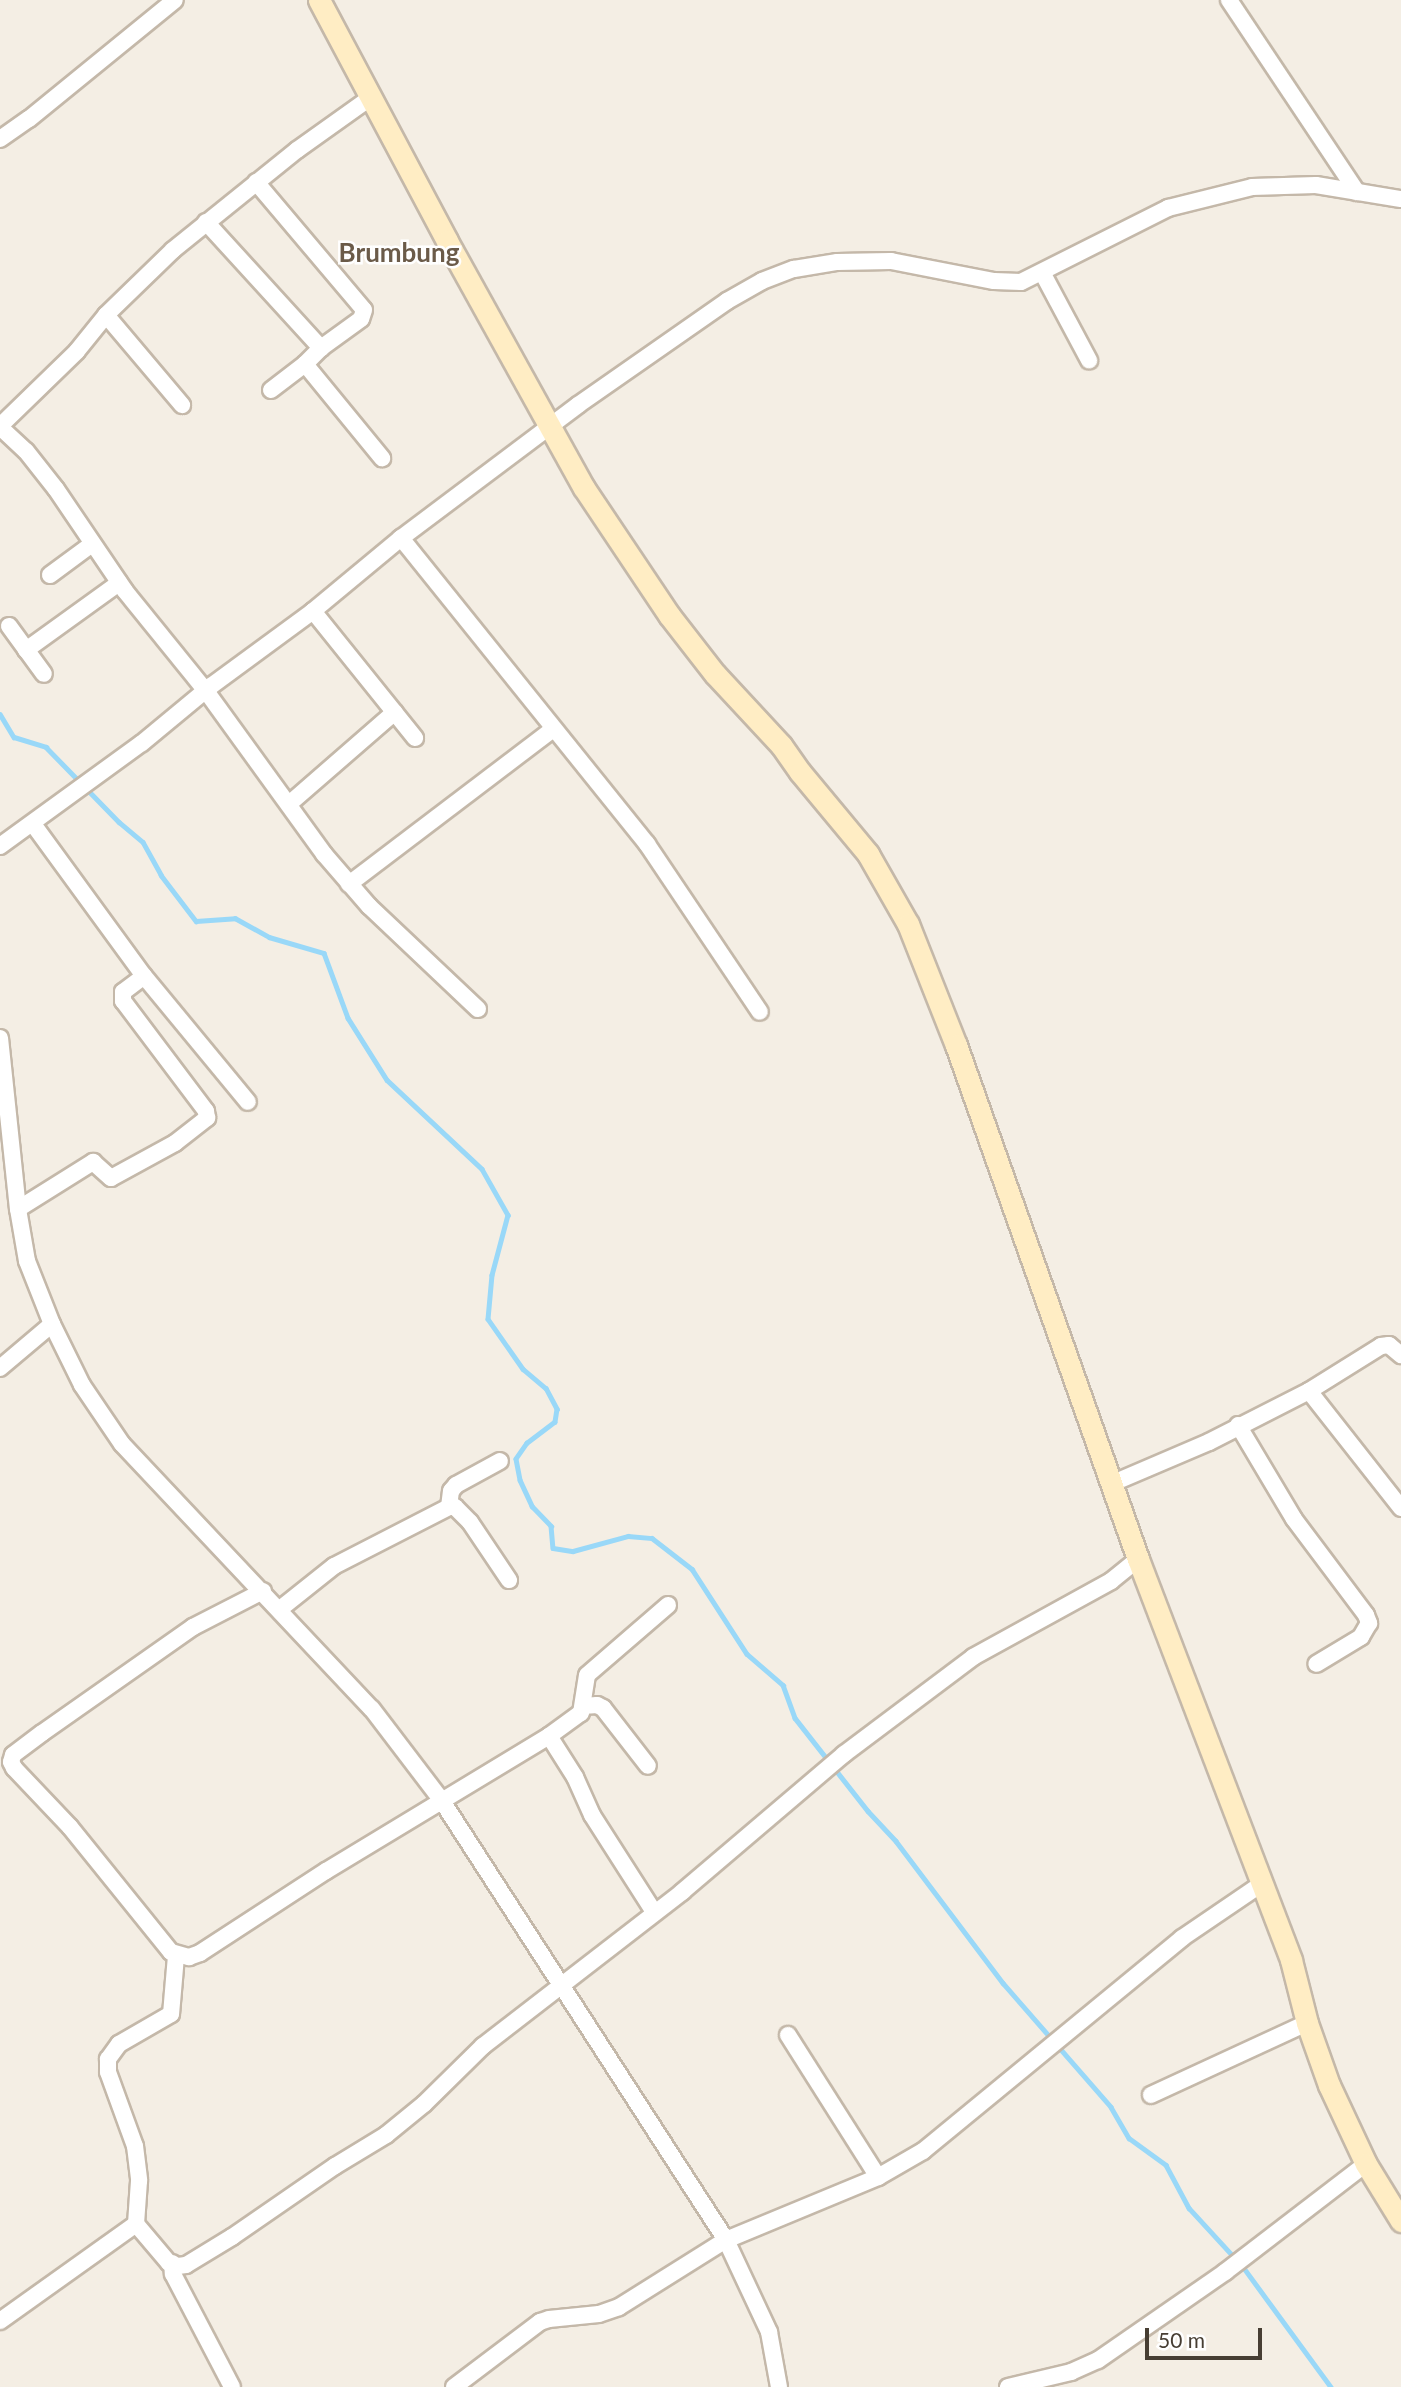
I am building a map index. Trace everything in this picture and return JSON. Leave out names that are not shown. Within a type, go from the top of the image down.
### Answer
[{"type":"street","points":[[0,139],[29,119],[175,0]]},
{"type":"street","points":[[319,0],[583,488],[670,615],[715,674],[782,745],[800,772],[868,854],[908,924],[956,1045],[1138,1559],[1202,1722],[1260,1885],[1291,1960],[1307,2024],[1329,2085],[1366,2164],[1401,2221]]},
{"type":"street","points":[[1239,4],[1357,192]]},
{"type":"street","points":[[370,98],[206,222],[106,315],[78,351],[1,424],[41,470],[119,583],[205,691],[349,884],[478,1009]]},
{"type":"street","points":[[256,182],[317,256],[358,299],[364,310],[362,319],[321,348],[271,390]]},
{"type":"street","points":[[0,846],[142,743],[205,691],[313,611],[401,538],[650,353],[727,301],[762,281],[794,269],[836,262],[891,261],[994,281],[1021,282],[1043,274],[1168,208],[1252,187],[1316,185],[1401,199]]},
{"type":"street","points":[[206,222],[321,348]]},
{"type":"street","points":[[1043,274],[1089,360]]},
{"type":"street","points":[[106,315],[182,405]]},
{"type":"street","points":[[305,364],[382,458]]},
{"type":"street","points":[[401,538],[647,844],[760,1012]]},
{"type":"street","points":[[50,575],[92,544]]},
{"type":"street","points":[[26,650],[119,583]]},
{"type":"street","points":[[313,611],[415,738]]},
{"type":"street","points":[[9,626],[44,674]]},
{"type":"street","points":[[289,804],[395,712]]},
{"type":"street","points":[[349,884],[553,729]]},
{"type":"street","points":[[33,824],[144,976],[248,1102]]},
{"type":"street","points":[[18,1209],[93,1162],[111,1178],[176,1143],[207,1118],[206,1111],[123,1001],[123,992],[144,976]]},
{"type":"street","points":[[0,1038],[18,1209],[27,1261],[52,1324],[82,1385],[122,1444],[373,1709],[442,1801],[726,2240],[769,2332],[779,2387]]},
{"type":"street","points":[[0,1368],[52,1324]]},
{"type":"street","points":[[1113,1483],[1209,1442],[1309,1391],[1381,1346],[1389,1345],[1401,1355]]},
{"type":"street","points":[[1309,1391],[1401,1508]]},
{"type":"street","points":[[1238,1425],[1294,1519],[1366,1615],[1369,1623],[1361,1637],[1316,1664]]},
{"type":"street","points":[[449,1507],[451,1491],[456,1485],[500,1461]]},
{"type":"street","points":[[280,1609],[334,1566],[449,1507],[455,1507],[470,1522],[509,1580]]},
{"type":"street","points":[[172,2263],[186,2265],[386,2135],[424,2104],[483,2046],[682,1892],[844,1754],[973,1657],[1111,1581],[1138,1559]]},
{"type":"street","points":[[232,2387],[173,2274],[172,2263],[136,2224],[138,2164],[128,2123],[108,2072],[108,2059],[119,2043],[171,2014],[176,1956],[70,1827],[13,1768],[11,1762],[13,1755],[42,1733],[193,1627],[263,1591]]},
{"type":"street","points":[[176,1956],[189,1957],[200,1953],[232,1934],[326,1871],[578,1716],[583,1706],[587,1675],[668,1605]]},
{"type":"street","points":[[583,1706],[597,1705],[603,1708],[648,1766]]},
{"type":"street","points":[[549,1736],[575,1777],[592,1815],[654,1912]]},
{"type":"street","points":[[453,2387],[532,2326],[549,2319],[599,2314],[620,2307],[726,2240],[878,2177],[923,2151],[1182,1938],[1260,1885]]},
{"type":"street","points":[[1151,2095],[1307,2024]]},
{"type":"street","points":[[788,2035],[878,2177]]},
{"type":"street","points":[[1008,2387],[1071,2372],[1098,2360],[1226,2272],[1366,2164]]},
{"type":"street","points":[[0,2321],[136,2224]]},
{"type":"waterway","points":[[0,714],[14,737],[46,747],[119,822],[143,842],[161,875],[196,921],[235,918],[269,937],[324,953],[348,1018],[387,1080],[482,1169],[508,1215],[492,1275],[488,1319],[523,1369],[546,1388],[557,1409],[555,1422],[527,1443],[516,1459],[520,1480],[532,1506],[551,1526],[553,1548],[573,1551],[628,1536],[652,1538],[692,1569],[747,1654],[783,1685],[795,1718],[868,1811],[896,1841],[1003,1983],[1111,2107],[1129,2138],[1166,2165],[1189,2208],[1235,2258]]},
{"type":"waterway","points":[[1241,2264],[1331,2387]]},
{"type":"district","name":"Brumbung","points":[[399,253]]}]
